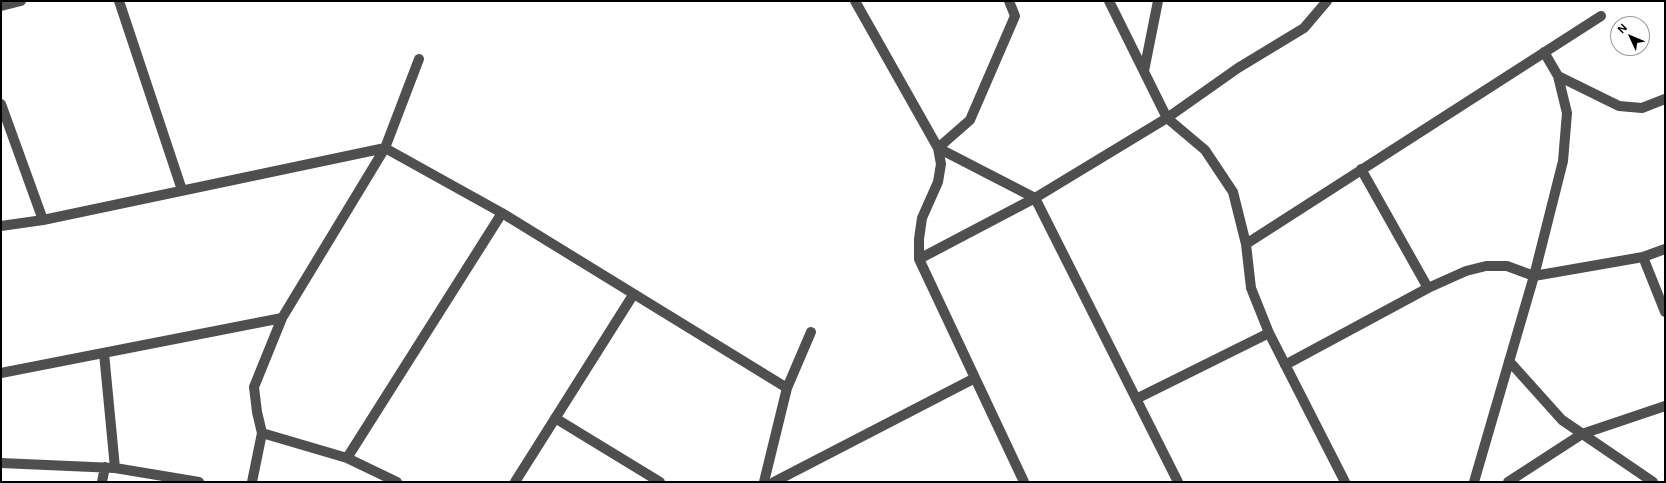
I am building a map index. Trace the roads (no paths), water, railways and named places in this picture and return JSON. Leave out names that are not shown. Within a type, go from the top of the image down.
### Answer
[{"type":"street","points":[[1,6],[21,1]]},
{"type":"street","points":[[119,1],[182,190]]},
{"type":"street","points":[[855,1],[938,148],[941,164],[938,182],[922,218],[919,239],[920,259],[1024,482]]},
{"type":"street","points":[[938,148],[970,120],[1015,16],[1009,1]]},
{"type":"street","points":[[1109,1],[1167,118],[1205,150],[1233,192],[1246,244],[1251,288],[1269,333],[1345,482]]},
{"type":"street","points":[[1144,71],[1158,1]]},
{"type":"street","points":[[920,259],[1035,198],[1167,118],[1238,68],[1304,28],[1327,1]]},
{"type":"street","points":[[1246,244],[1361,168],[1601,16]]},
{"type":"street","points":[[1474,482],[1534,276],[1563,161],[1567,113],[1558,76],[1544,52]]},
{"type":"street","points":[[252,482],[262,433],[257,412],[254,387],[282,318],[385,148],[419,59]]},
{"type":"street","points":[[1558,76],[1619,106],[1642,108],[1665,99]]},
{"type":"street","points":[[1,104],[43,220]]},
{"type":"street","points":[[1,226],[43,220],[385,148],[502,213],[787,388]]},
{"type":"street","points":[[938,148],[1035,198],[1178,482]]},
{"type":"street","points":[[1361,168],[1428,288]]},
{"type":"street","points":[[347,458],[502,213]]},
{"type":"street","points":[[1285,365],[1428,288],[1466,271],[1486,266],[1507,266],[1534,276],[1643,257],[1665,249]]},
{"type":"street","points":[[1643,257],[1665,312]]},
{"type":"street","points":[[515,482],[634,295]]},
{"type":"street","points":[[1,373],[282,318]]},
{"type":"street","points":[[764,482],[787,388],[811,332]]},
{"type":"street","points":[[1136,399],[1269,333]]},
{"type":"street","points":[[104,353],[115,468]]},
{"type":"street","points":[[1509,360],[1562,420],[1618,456],[1653,482]]},
{"type":"street","points":[[774,482],[975,378]]},
{"type":"street","points":[[1508,482],[1582,434],[1665,406]]},
{"type":"street","points":[[555,418],[660,482]]},
{"type":"street","points":[[262,433],[347,458],[396,482]]},
{"type":"street","points":[[1,463],[105,467],[199,482]]},
{"type":"street","points":[[102,482],[105,467]]}]
